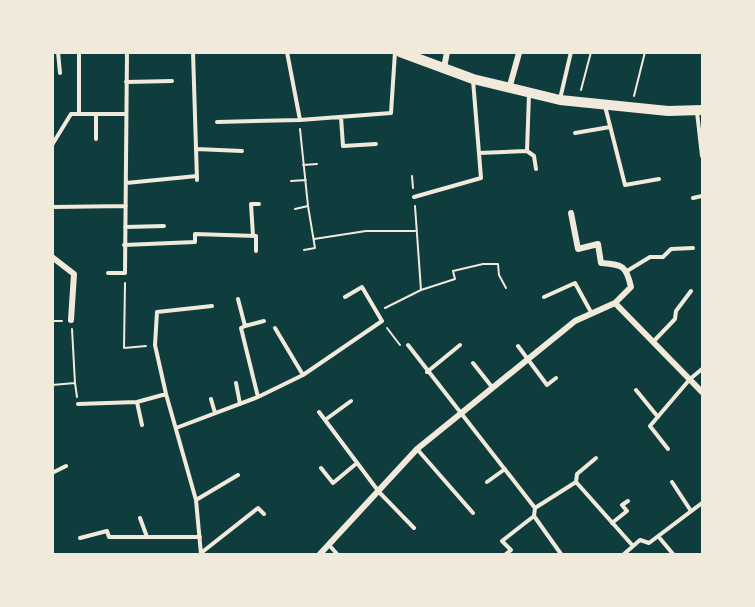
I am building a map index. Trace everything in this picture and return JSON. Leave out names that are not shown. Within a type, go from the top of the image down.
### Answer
[{"type":"street","points":[[400,52],[473,79],[560,100],[631,108],[700,109]]},
{"type":"street","points":[[444,69],[447,52]]},
{"type":"street","points":[[509,89],[519,53]]},
{"type":"street","points":[[320,555],[417,449],[574,321],[615,303],[631,286],[627,271],[619,265],[601,263],[598,244],[578,249],[572,213]]},
{"type":"street","points":[[52,257],[74,274],[71,320]]},
{"type":"street","points":[[615,303],[702,392]]},
{"type":"lane","points":[[58,52],[60,72]]},
{"type":"lane","points":[[79,52],[79,114]]},
{"type":"lane","points":[[108,273],[125,273],[127,52]]},
{"type":"lane","points":[[126,183],[197,178],[193,52]]},
{"type":"lane","points":[[287,52],[300,120]]},
{"type":"lane","points":[[218,122],[300,120],[391,113],[395,52]]},
{"type":"lane","points":[[560,100],[571,52]]},
{"type":"lane","points":[[414,197],[481,178],[473,79]]},
{"type":"lane","points":[[126,82],[172,81]]},
{"type":"lane","points":[[527,151],[529,93]]},
{"type":"lane","points":[[604,105],[626,185],[659,179]]},
{"type":"lane","points":[[700,109],[702,156]]},
{"type":"lane","points":[[52,145],[71,114],[126,114]]},
{"type":"lane","points":[[96,114],[96,139]]},
{"type":"lane","points":[[341,117],[343,146],[376,144]]},
{"type":"lane","points":[[575,133],[610,127]]},
{"type":"lane","points":[[196,149],[242,151]]},
{"type":"lane","points":[[479,153],[527,151],[534,156],[536,169]]},
{"type":"lane","points":[[693,198],[702,196]]},
{"type":"lane","points":[[256,251],[251,204],[259,204]]},
{"type":"lane","points":[[52,207],[126,206]]},
{"type":"lane","points":[[125,227],[164,226]]},
{"type":"lane","points":[[124,245],[195,242],[195,234],[255,236]]},
{"type":"lane","points":[[627,271],[650,257],[663,257],[671,249],[693,248]]},
{"type":"lane","points":[[544,297],[575,283],[592,315]]},
{"type":"lane","points":[[176,428],[258,397],[303,375],[382,321],[362,287],[345,297]]},
{"type":"lane","points":[[653,342],[675,320],[676,311],[691,291]]},
{"type":"lane","points":[[238,300],[245,326]]},
{"type":"lane","points":[[201,554],[196,500],[155,345],[157,312],[212,306]]},
{"type":"lane","points":[[258,397],[241,328],[264,321]]},
{"type":"lane","points":[[275,328],[303,375]]},
{"type":"lane","points":[[408,345],[535,508],[534,516],[561,555]]},
{"type":"lane","points":[[427,372],[460,345]]},
{"type":"lane","points":[[518,346],[548,385],[556,378]]},
{"type":"lane","points":[[473,363],[492,387]]},
{"type":"lane","points":[[668,448],[650,426],[690,379],[702,369]]},
{"type":"lane","points":[[236,383],[240,404]]},
{"type":"lane","points":[[636,390],[658,417]]},
{"type":"lane","points":[[78,404],[137,402],[166,393]]},
{"type":"lane","points":[[211,399],[215,413]]},
{"type":"lane","points":[[325,420],[351,400]]},
{"type":"lane","points":[[137,402],[142,425]]},
{"type":"lane","points":[[319,412],[379,492],[414,528]]},
{"type":"lane","points":[[417,449],[473,513]]},
{"type":"lane","points":[[596,458],[576,474],[576,482],[633,546]]},
{"type":"lane","points":[[321,468],[333,483],[357,463]]},
{"type":"lane","points":[[52,473],[66,466]]},
{"type":"lane","points":[[487,482],[505,469]]},
{"type":"lane","points":[[196,500],[238,475]]},
{"type":"lane","points":[[535,508],[576,482]]},
{"type":"lane","points":[[672,482],[692,511]]},
{"type":"lane","points":[[612,523],[627,511],[622,505],[628,501]]},
{"type":"lane","points":[[624,555],[640,540],[649,543],[702,503]]},
{"type":"lane","points":[[201,554],[258,508],[264,514]]},
{"type":"lane","points":[[506,555],[511,550],[502,541],[534,516]]},
{"type":"lane","points":[[140,518],[147,537]]},
{"type":"lane","points":[[80,538],[107,531],[109,537],[200,537]]},
{"type":"lane","points":[[658,536],[673,555]]},
{"type":"lane","points":[[330,546],[337,555]]},
{"type":"path","points":[[578,102],[591,52]]},
{"type":"path","points":[[631,108],[645,52]]},
{"type":"path","points":[[300,120],[303,165],[315,248],[304,250]]},
{"type":"path","points":[[303,165],[317,164]]},
{"type":"path","points":[[412,176],[421,290]]},
{"type":"path","points":[[291,181],[306,180]]},
{"type":"path","points":[[296,209],[308,206]]},
{"type":"path","points":[[314,239],[366,231],[415,231]]},
{"type":"path","points":[[377,312],[421,290],[455,279],[453,271],[483,264],[498,264],[499,274],[506,288]]},
{"type":"path","points":[[125,273],[124,348],[155,345]]},
{"type":"path","points":[[52,321],[71,320],[78,404]]},
{"type":"path","points":[[382,321],[403,350],[408,345]]},
{"type":"path","points":[[52,385],[75,384]]}]
